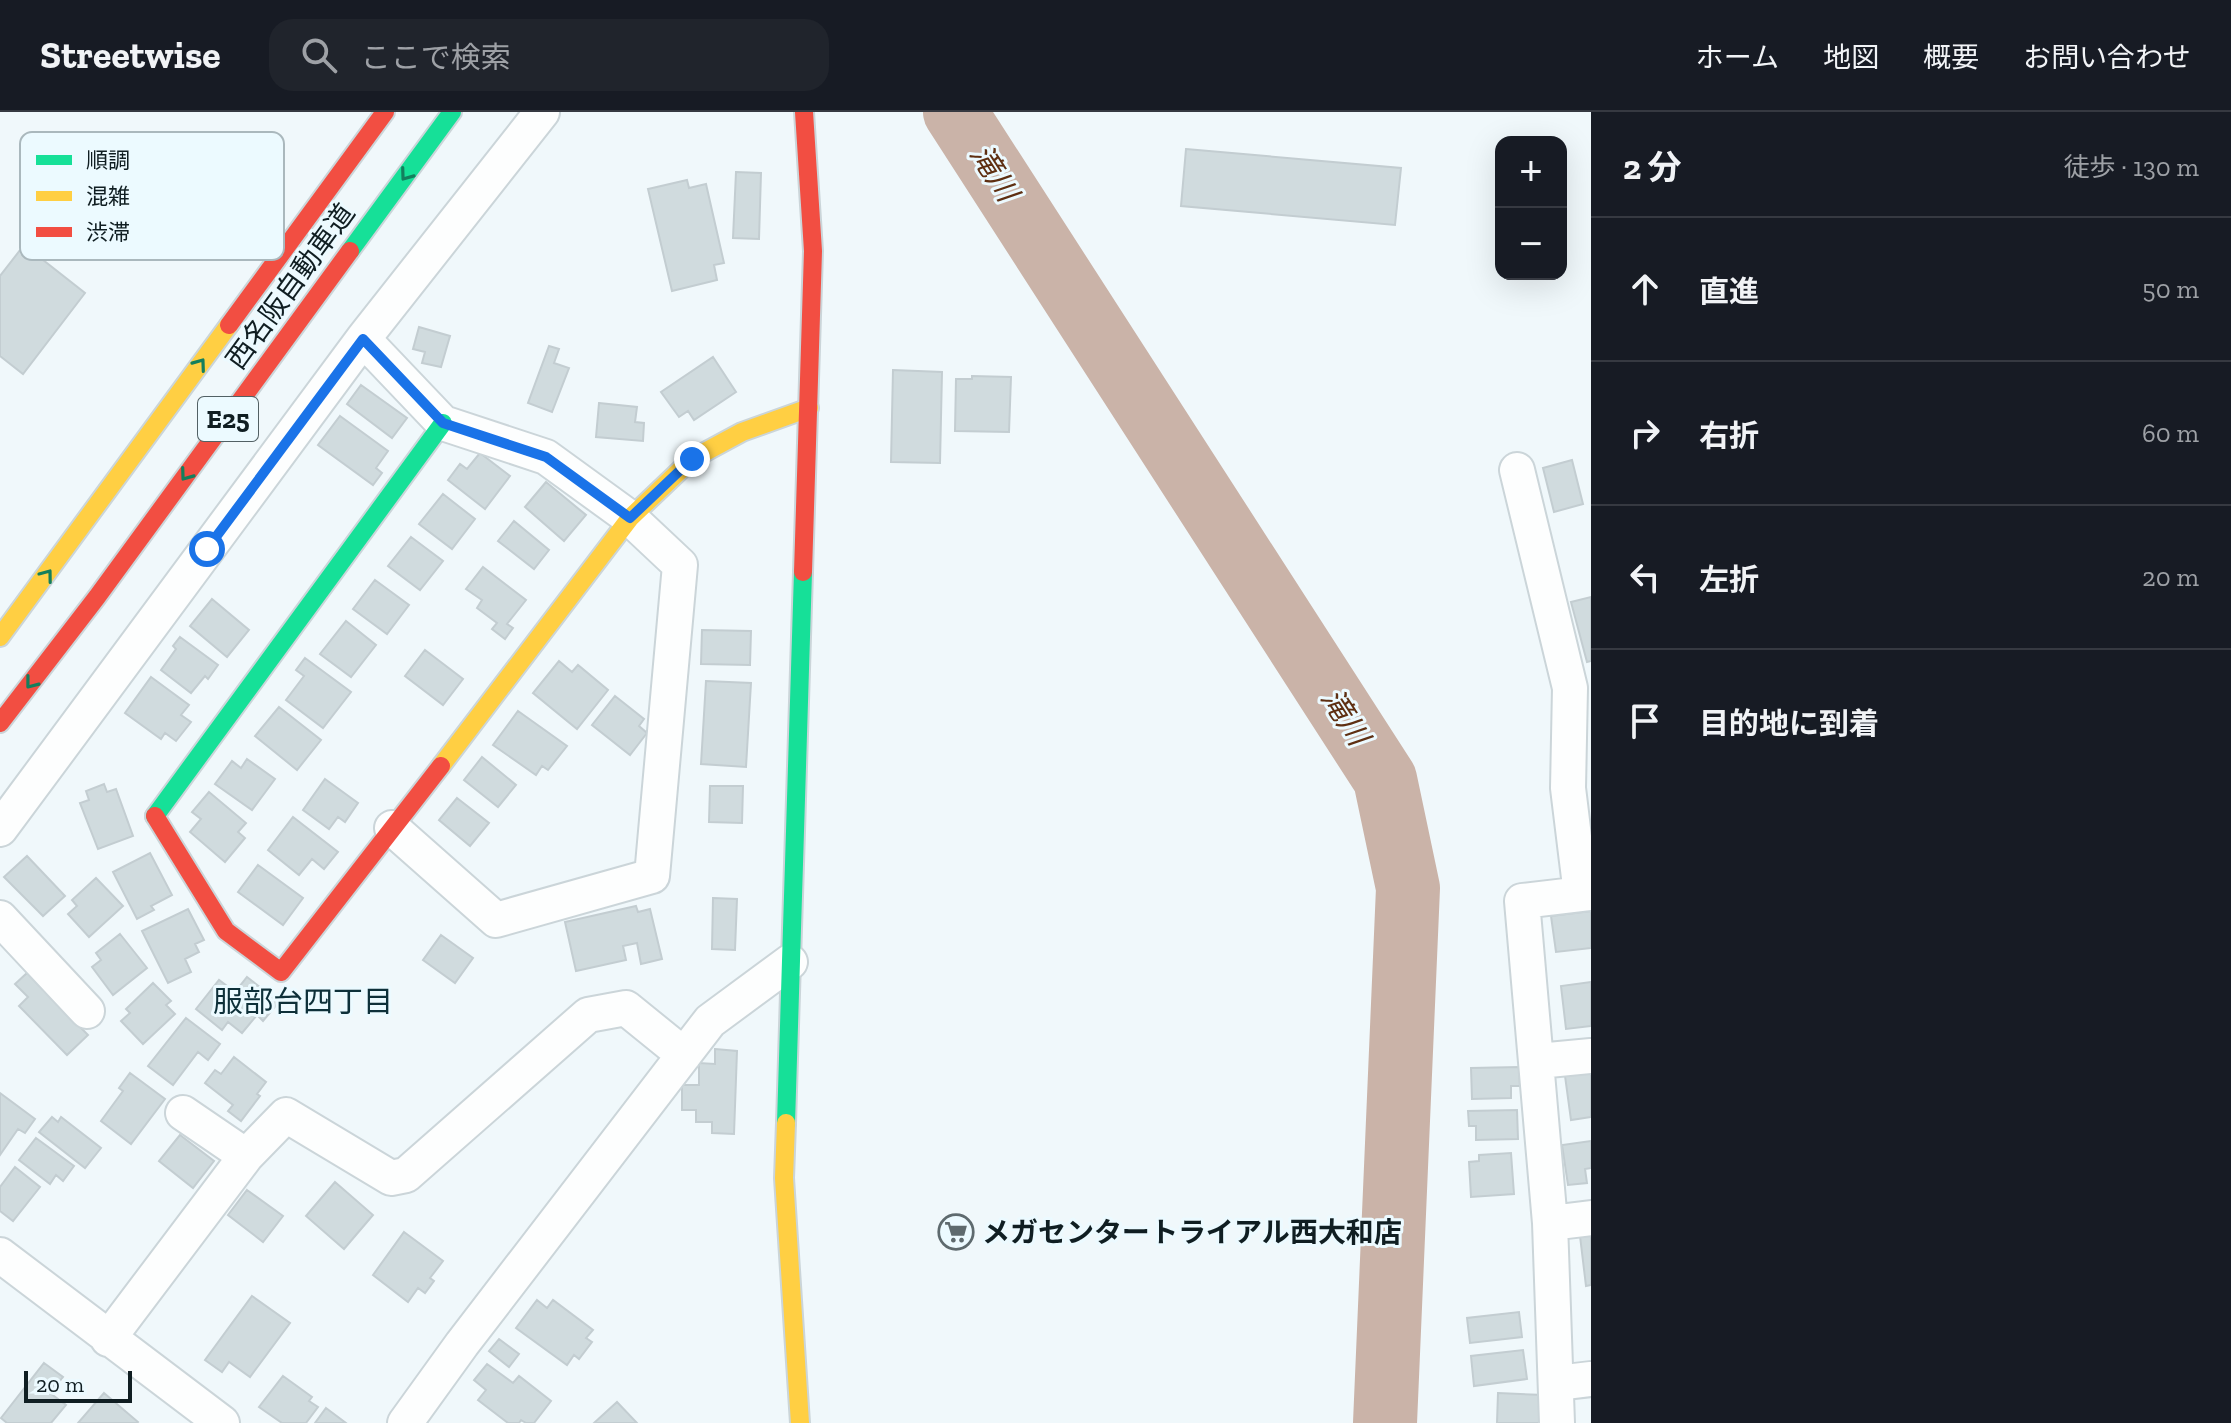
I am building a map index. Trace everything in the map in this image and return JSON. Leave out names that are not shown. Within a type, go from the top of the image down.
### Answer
[{"type":"main road","name":"西名阪自動車道","points":[[284,250],[385,112]]},
{"type":"main road","name":"西名阪自動車道","points":[[0,723],[106,585],[452,112]]},
{"type":"main road","points":[[800,1423],[784,1178],[813,251],[804,112]]},
{"type":"main road","name":"西名阪自動車道","points":[[0,637],[276,260]]},
{"type":"main road","points":[[443,423],[155,816],[226,931],[281,972],[630,518],[692,459],[742,432],[809,408]]},
{"type":"street","points":[[0,829],[363,339],[542,112]]},
{"type":"street","points":[[363,339],[443,423],[546,457],[630,518],[680,565],[652,876],[496,920],[392,828]]},
{"type":"street","points":[[1517,470],[1570,688],[1568,788],[1586,894],[1522,901],[1550,1223],[1557,1423]]},
{"type":"street","points":[[0,918],[87,1011]]},
{"type":"street","points":[[405,1423],[710,1021],[790,962]]},
{"type":"street","points":[[108,1339],[246,1156],[286,1115],[391,1178],[406,1175],[588,1015],[626,1008],[684,1055]]},
{"type":"street","points":[[1538,1061],[1591,1056]]},
{"type":"street","points":[[183,1113],[246,1156]]},
{"type":"street","points":[[1550,1223],[1591,1218]]},
{"type":"street","points":[[0,1255],[222,1423]]},
{"type":"street","points":[[1557,1383],[1591,1379]]},
{"type":"building","points":[[1186,149],[1401,168],[1395,225],[1181,206]]},
{"type":"building","points":[[736,172],[761,173],[759,239],[733,238]]},
{"type":"building","points":[[687,180],[689,188],[706,184],[724,263],[714,265],[717,280],[672,291],[648,189]]},
{"type":"building","points":[[20,250],[20,260],[43,260],[85,293],[23,374],[0,356],[0,276]]},
{"type":"building","points":[[419,327],[450,336],[441,367],[422,363],[425,352],[413,349]]},
{"type":"building","points":[[549,346],[559,349],[554,363],[569,368],[552,412],[528,403]]},
{"type":"building","points":[[713,357],[736,392],[694,420],[688,411],[679,417],[661,392]]},
{"type":"building","points":[[893,370],[942,372],[940,463],[891,462]]},
{"type":"building","points":[[972,376],[1011,377],[1009,432],[955,431],[956,379],[972,379]]},
{"type":"building","points":[[361,385],[407,418],[392,438],[347,404]]},
{"type":"building","points":[[599,403],[637,407],[635,422],[644,423],[643,441],[596,437]]},
{"type":"building","points":[[340,416],[388,451],[376,468],[382,473],[373,485],[318,445]]},
{"type":"building","points":[[480,453],[510,476],[485,509],[448,480],[460,464],[467,469]]},
{"type":"building","points":[[1572,460],[1583,504],[1554,512],[1543,468]]},
{"type":"building","points":[[546,482],[586,515],[564,541],[525,507]]},
{"type":"building","points":[[443,494],[475,519],[452,549],[419,524]]},
{"type":"building","points":[[514,521],[549,550],[534,569],[498,541]]},
{"type":"building","points":[[411,537],[443,561],[420,590],[388,566]]},
{"type":"building","points":[[483,567],[526,600],[507,624],[513,628],[505,639],[492,629],[497,623],[477,608],[482,600],[466,589]]},
{"type":"building","points":[[375,580],[409,605],[387,634],[353,609]]},
{"type":"building","points":[[1591,597],[1591,661],[1587,662],[1571,602]]},
{"type":"building","points":[[212,599],[249,630],[227,657],[190,626]]},
{"type":"building","points":[[346,621],[376,645],[351,677],[320,654]]},
{"type":"building","points":[[702,630],[751,631],[750,665],[701,664]]},
{"type":"building","points":[[180,637],[218,665],[208,679],[205,676],[191,693],[161,670],[176,649],[173,646]]},
{"type":"building","points":[[425,650],[463,679],[443,705],[405,676]]},
{"type":"building","points":[[305,658],[351,692],[323,728],[286,700],[304,676],[296,670]]},
{"type":"building","points":[[559,661],[572,672],[578,665],[608,690],[577,729],[533,693]]},
{"type":"building","points":[[151,677],[189,705],[181,715],[191,722],[176,741],[165,733],[161,739],[125,713]]},
{"type":"building","points":[[706,681],[751,683],[746,767],[701,764]]},
{"type":"building","points":[[615,696],[644,719],[639,726],[647,733],[630,755],[592,725]]},
{"type":"building","points":[[279,707],[321,740],[297,770],[255,736]]},
{"type":"building","points":[[518,711],[567,746],[548,770],[542,766],[536,775],[493,745]]},
{"type":"building","points":[[482,757],[516,785],[498,807],[464,780]]},
{"type":"building","points":[[247,759],[275,779],[252,810],[215,784],[232,761],[241,768]]},
{"type":"building","points":[[325,779],[358,803],[345,822],[338,817],[329,829],[303,810]]},
{"type":"building","points":[[104,784],[107,792],[116,789],[133,836],[98,849],[80,803],[89,800],[86,791]]},
{"type":"building","points":[[710,786],[743,786],[742,823],[709,822]]},
{"type":"building","points":[[209,792],[246,823],[238,832],[245,838],[225,862],[190,832],[201,819],[192,812]]},
{"type":"building","points":[[457,798],[489,823],[470,846],[439,820]]},
{"type":"building","points":[[293,817],[338,852],[324,869],[312,859],[299,875],[268,850]]},
{"type":"building","points":[[150,853],[172,895],[151,906],[154,910],[137,919],[113,872]]},
{"type":"building","points":[[27,856],[65,896],[43,916],[4,877]]},
{"type":"building","points":[[258,865],[303,898],[283,925],[238,892]]},
{"type":"building","points":[[96,878],[123,906],[89,937],[68,914],[77,906],[72,900]]},
{"type":"building","points":[[713,898],[737,899],[735,950],[712,949]]},
{"type":"building","points":[[636,906],[638,912],[650,909],[662,959],[641,964],[637,943],[623,946],[626,960],[576,971],[565,922]]},
{"type":"building","points":[[188,909],[204,940],[195,944],[199,952],[185,959],[191,972],[168,983],[142,931]]},
{"type":"building","points":[[1591,911],[1591,948],[1556,952],[1551,916]]},
{"type":"building","points":[[120,934],[147,968],[113,995],[92,967],[101,960],[96,953]]},
{"type":"building","points":[[441,935],[473,958],[455,983],[423,960]]},
{"type":"building","points":[[27,973],[88,1035],[67,1055],[19,1006],[28,997],[15,984]]},
{"type":"building","points":[[247,977],[279,1002],[263,1021],[257,1015],[242,1033],[228,1022],[222,1030],[196,1009],[219,980],[235,992]]},
{"type":"building","points":[[1591,982],[1591,1026],[1566,1029],[1561,986]]},
{"type":"building","points":[[153,983],[171,1001],[166,1005],[175,1014],[143,1044],[121,1021],[130,1013],[126,1009]]},
{"type":"building","points":[[186,1018],[220,1044],[208,1060],[198,1052],[173,1085],[148,1066]]},
{"type":"building","points":[[715,1049],[737,1051],[734,1134],[712,1133],[712,1122],[696,1122],[696,1110],[682,1110],[682,1085],[699,1085],[699,1063],[715,1064]]},
{"type":"building","points":[[234,1057],[266,1082],[257,1094],[260,1096],[241,1121],[228,1111],[233,1105],[205,1083],[215,1070],[221,1074]]},
{"type":"building","points":[[1519,1067],[1520,1086],[1511,1086],[1511,1098],[1472,1099],[1471,1068]]},
{"type":"building","points":[[130,1073],[165,1099],[131,1144],[101,1121],[123,1091],[119,1088]]},
{"type":"building","points":[[1591,1073],[1591,1117],[1571,1120],[1565,1076]]},
{"type":"building","points":[[0,1093],[35,1119],[25,1133],[18,1129],[0,1155]]},
{"type":"building","points":[[1517,1110],[1518,1139],[1476,1140],[1476,1126],[1469,1126],[1468,1111]]},
{"type":"building","points":[[52,1117],[58,1122],[61,1117],[101,1148],[85,1168],[39,1132]]},
{"type":"building","points":[[180,1135],[214,1161],[193,1188],[159,1161]]},
{"type":"building","points":[[36,1138],[74,1166],[63,1181],[56,1175],[50,1184],[19,1160]]},
{"type":"building","points":[[1591,1141],[1591,1168],[1585,1169],[1587,1183],[1568,1185],[1562,1145]]},
{"type":"building","points":[[1511,1153],[1514,1194],[1471,1197],[1469,1162],[1479,1161],[1479,1155]]},
{"type":"building","points":[[15,1167],[40,1187],[13,1221],[0,1211],[0,1187]]},
{"type":"building","points":[[335,1182],[373,1215],[344,1249],[306,1216]]},
{"type":"building","points":[[247,1190],[283,1216],[263,1242],[228,1215]]},
{"type":"building","points":[[404,1232],[443,1261],[430,1278],[434,1281],[425,1293],[418,1288],[408,1302],[373,1275]]},
{"type":"building","points":[[1591,1235],[1591,1285],[1586,1286],[1580,1236]]},
{"type":"building","points":[[252,1296],[290,1323],[250,1377],[229,1362],[222,1372],[205,1360]]},
{"type":"building","points":[[537,1300],[547,1308],[553,1300],[593,1330],[586,1338],[592,1342],[579,1359],[574,1355],[567,1365],[516,1328]]},
{"type":"building","points":[[1519,1312],[1522,1337],[1470,1343],[1467,1318]]},
{"type":"building","points":[[499,1339],[519,1354],[509,1367],[489,1351]]},
{"type":"building","points":[[1523,1350],[1527,1379],[1474,1386],[1471,1356]]},
{"type":"building","points":[[44,1363],[63,1377],[50,1393],[66,1405],[51,1423],[7,1423],[1,1418]]},
{"type":"building","points":[[487,1364],[513,1383],[519,1376],[551,1401],[534,1423],[521,1420],[519,1423],[508,1423],[478,1400],[486,1390],[474,1380]]},
{"type":"building","points":[[283,1376],[312,1397],[309,1401],[318,1407],[306,1423],[282,1423],[259,1407]]},
{"type":"building","points":[[104,1393],[138,1422],[78,1423]]},
{"type":"building","points":[[1498,1393],[1544,1395],[1543,1423],[1497,1423]]},
{"type":"building","points":[[617,1402],[637,1423],[594,1423]]},
{"type":"building","points":[[326,1408],[346,1423],[315,1423]]},
{"type":"waterway","name":"滝川","points":[[955,112],[1385,779],[1408,888],[1385,1423]]},
{"type":"traffic: fast","points":[[350,251],[452,112]]},
{"type":"traffic: fast","points":[[155,816],[443,423]]},
{"type":"traffic: fast","points":[[786,1123],[803,572]]},
{"type":"traffic: slow","points":[[0,637],[229,325]]},
{"type":"traffic: slow","points":[[441,766],[630,518],[692,459],[742,432],[809,408]]},
{"type":"traffic: slow","points":[[786,1123],[784,1178],[800,1423]]},
{"type":"traffic: jam","points":[[284,250],[385,112]]},
{"type":"traffic: jam","points":[[803,572],[813,251],[804,112]]},
{"type":"traffic: jam","points":[[0,723],[97,597],[350,251]]},
{"type":"traffic: jam","points":[[229,325],[277,260]]},
{"type":"traffic: jam","points":[[155,816],[226,931],[281,972],[441,766]]},
{"type":"place","name":"メガセンタートライアル西大和店","points":[[956,1232]]},
{"type":"district","name":"服部台四丁目","points":[[303,1002]]},
{"type":"route","points":[[207,549],[363,339],[443,423],[546,457],[630,518],[692,459]]}]
